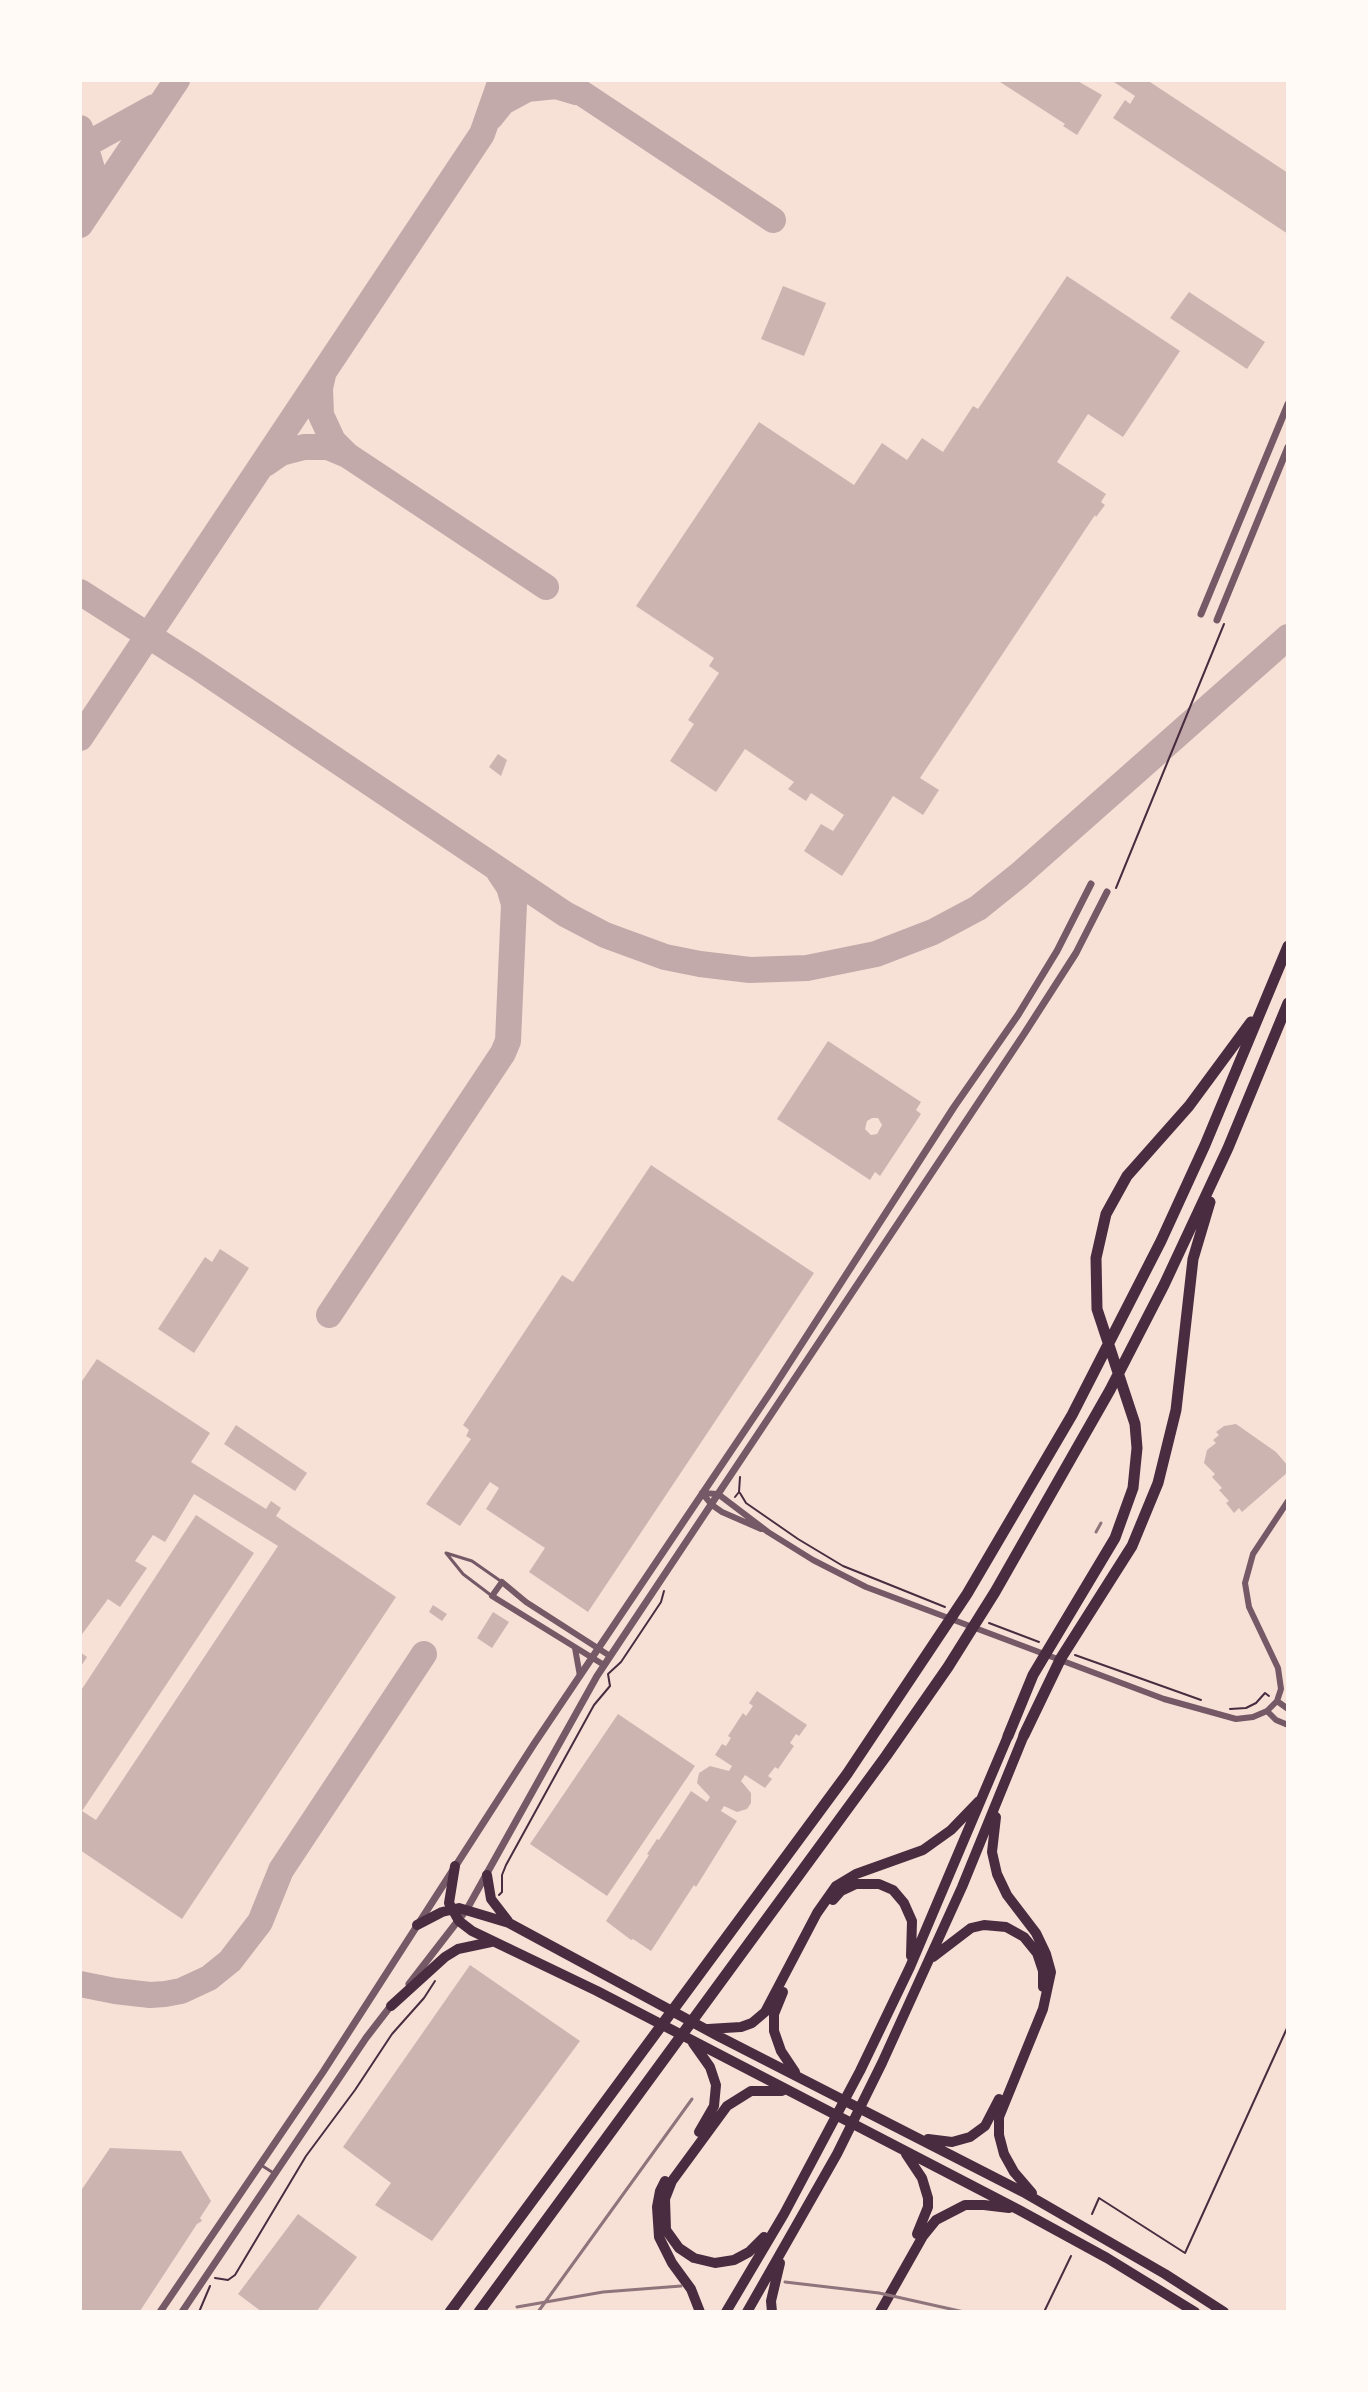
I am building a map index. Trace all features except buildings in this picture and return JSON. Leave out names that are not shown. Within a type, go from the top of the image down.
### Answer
[{"type":"highway","points":[[450,2312],[885,1719],[1007,1528],[1115,1333],[1205,1145],[1288,946]]},
{"type":"highway","points":[[726,2312],[825,2139],[910,1967],[1033,1675],[1105,1555],[1130,1503],[1136,1468],[1135,1424],[1097,1309],[1096,1258],[1106,1214],[1127,1176],[1203,1089],[1239,1042],[1268,995]]},
{"type":"highway","points":[[479,2312],[924,1703],[995,1592],[1110,1390],[1164,1285],[1228,1148],[1288,1003]]},
{"type":"highway","points":[[747,2312],[837,2154],[932,1958],[1024,1735],[1055,1670],[1132,1546],[1158,1483],[1176,1410],[1193,1259],[1228,1148]]},
{"type":"highway","points":[[722,2033],[746,2025],[765,2012],[817,1913],[836,1886],[856,1874],[910,1856],[932,1844],[951,1830],[985,1794]]},
{"type":"highway","points":[[999,1799],[992,1852],[997,1874],[1007,1895],[1043,1944],[1051,1972],[1043,2009],[1001,2110],[999,2126],[1001,2146],[1008,2162],[1040,2202]]},
{"type":"highway","points":[[455,1866],[449,1897],[452,1909],[459,1921],[493,1942],[639,2013],[692,2041],[709,2056],[792,2093],[1019,2210],[1107,2258],[1195,2312]]},
{"type":"highway","points":[[487,1875],[491,1899],[509,1923]]},
{"type":"highway","points":[[799,2077],[777,2042],[774,2014],[820,1921],[836,1896],[849,1886],[871,1883],[886,1887],[899,1896],[912,1921],[910,1967]]},
{"type":"highway","points":[[417,1925],[452,1909],[467,1909],[509,1923],[1040,2202],[1224,2312]]},
{"type":"highway","points":[[917,2137],[952,2142],[970,2137],[985,2126],[1036,2011],[1043,1980],[1041,1962],[1032,1944],[1006,1927],[991,1925],[971,1928],[932,1958]]},
{"type":"highway","points":[[391,2006],[458,1949],[493,1942]]},
{"type":"highway","points":[[700,2312],[696,2298],[662,2244],[656,2217],[662,2186],[714,2106],[716,2085],[709,2056]]},
{"type":"highway","points":[[784,2214],[749,2252],[734,2260],[715,2263],[694,2258],[679,2248],[666,2230],[664,2209],[672,2181],[727,2106],[751,2091],[792,2093]]},
{"type":"highway","points":[[880,2312],[928,2207],[922,2178],[904,2153]]},
{"type":"highway","points":[[873,2312],[929,2228],[955,2208],[975,2204],[1019,2210]]},
{"type":"highway","points":[[772,2312],[771,2301],[783,2252]]},
{"type":"street","points":[[1201,614],[1288,404]]},
{"type":"street","points":[[1221,620],[1288,447]]},
{"type":"street","points":[[160,2312],[323,2072],[954,1107],[1018,1015],[1057,951],[1091,884]]},
{"type":"street","points":[[182,2312],[366,2038],[467,1909],[604,1665],[1036,1016],[1110,893]]},
{"type":"street","points":[[702,1493],[718,1494],[768,1532]]},
{"type":"street","points":[[702,1493],[712,1505],[768,1532],[837,1574],[1164,1699],[1243,1719],[1267,1711],[1277,1701],[1281,1689],[1280,1677],[1249,1607],[1245,1578],[1253,1554],[1288,1501]]},
{"type":"street","points":[[604,1665],[492,1596],[502,1582],[526,1602],[610,1656]]},
{"type":"street","points":[[575,1648],[581,1676]]},
{"type":"street","points":[[1277,1701],[1288,1709]]},
{"type":"street","points":[[1267,1711],[1276,1720],[1288,1725]]},
{"type":"lane","points":[[492,1596],[463,1574],[446,1553],[472,1561],[502,1582]]},
{"type":"lane","points":[[260,2165],[275,2174]]},
{"type":"path","points":[[1110,893],[1221,620]]},
{"type":"path","points":[[739,1492],[746,1503],[843,1566],[949,1608]]},
{"type":"path","points":[[979,1619],[1038,1641]]},
{"type":"path","points":[[1067,1652],[1205,1702]]},
{"type":"path","points":[[1228,1708],[1251,1706],[1265,1693]]},
{"type":"path","points":[[1092,2214],[1099,2198],[1185,2253],[1288,2026]]},
{"type":"path","points":[[1044,2312],[1071,2256]]},
{"type":"taxiway","points":[[80,225],[177,80]]},
{"type":"taxiway","points":[[80,738],[482,134],[501,80]]},
{"type":"taxiway","points":[[562,80],[773,220]]},
{"type":"taxiway","points":[[491,117],[503,102],[527,89],[556,86],[576,92]]},
{"type":"taxiway","points":[[80,148],[154,107]]},
{"type":"taxiway","points":[[80,128],[92,169],[86,210]]},
{"type":"taxiway","points":[[323,375],[321,415],[333,441],[347,455],[546,587]]},
{"type":"taxiway","points":[[265,464],[281,453],[304,447],[328,447],[347,455]]},
{"type":"taxiway","points":[[80,592],[196,666],[565,914],[605,935],[665,957],[750,970],[807,968],[876,954],[933,932],[978,908],[1288,637]]},
{"type":"taxiway","points":[[329,1315],[508,1041],[514,904],[509,887],[499,872]]},
{"type":"taxiway","points":[[80,1984],[115,1991],[165,1994],[181,1991],[209,1978],[230,1961],[260,1922],[281,1870],[424,1654]]},
{"type":"railway","points":[[1096,1532],[1101,1523]]},
{"type":"railway","points":[[538,2312],[692,2099]]},
{"type":"railway","points":[[785,2282],[879,2293],[964,2312]]},
{"type":"railway","points":[[517,2307],[603,2292],[681,2286]]}]
